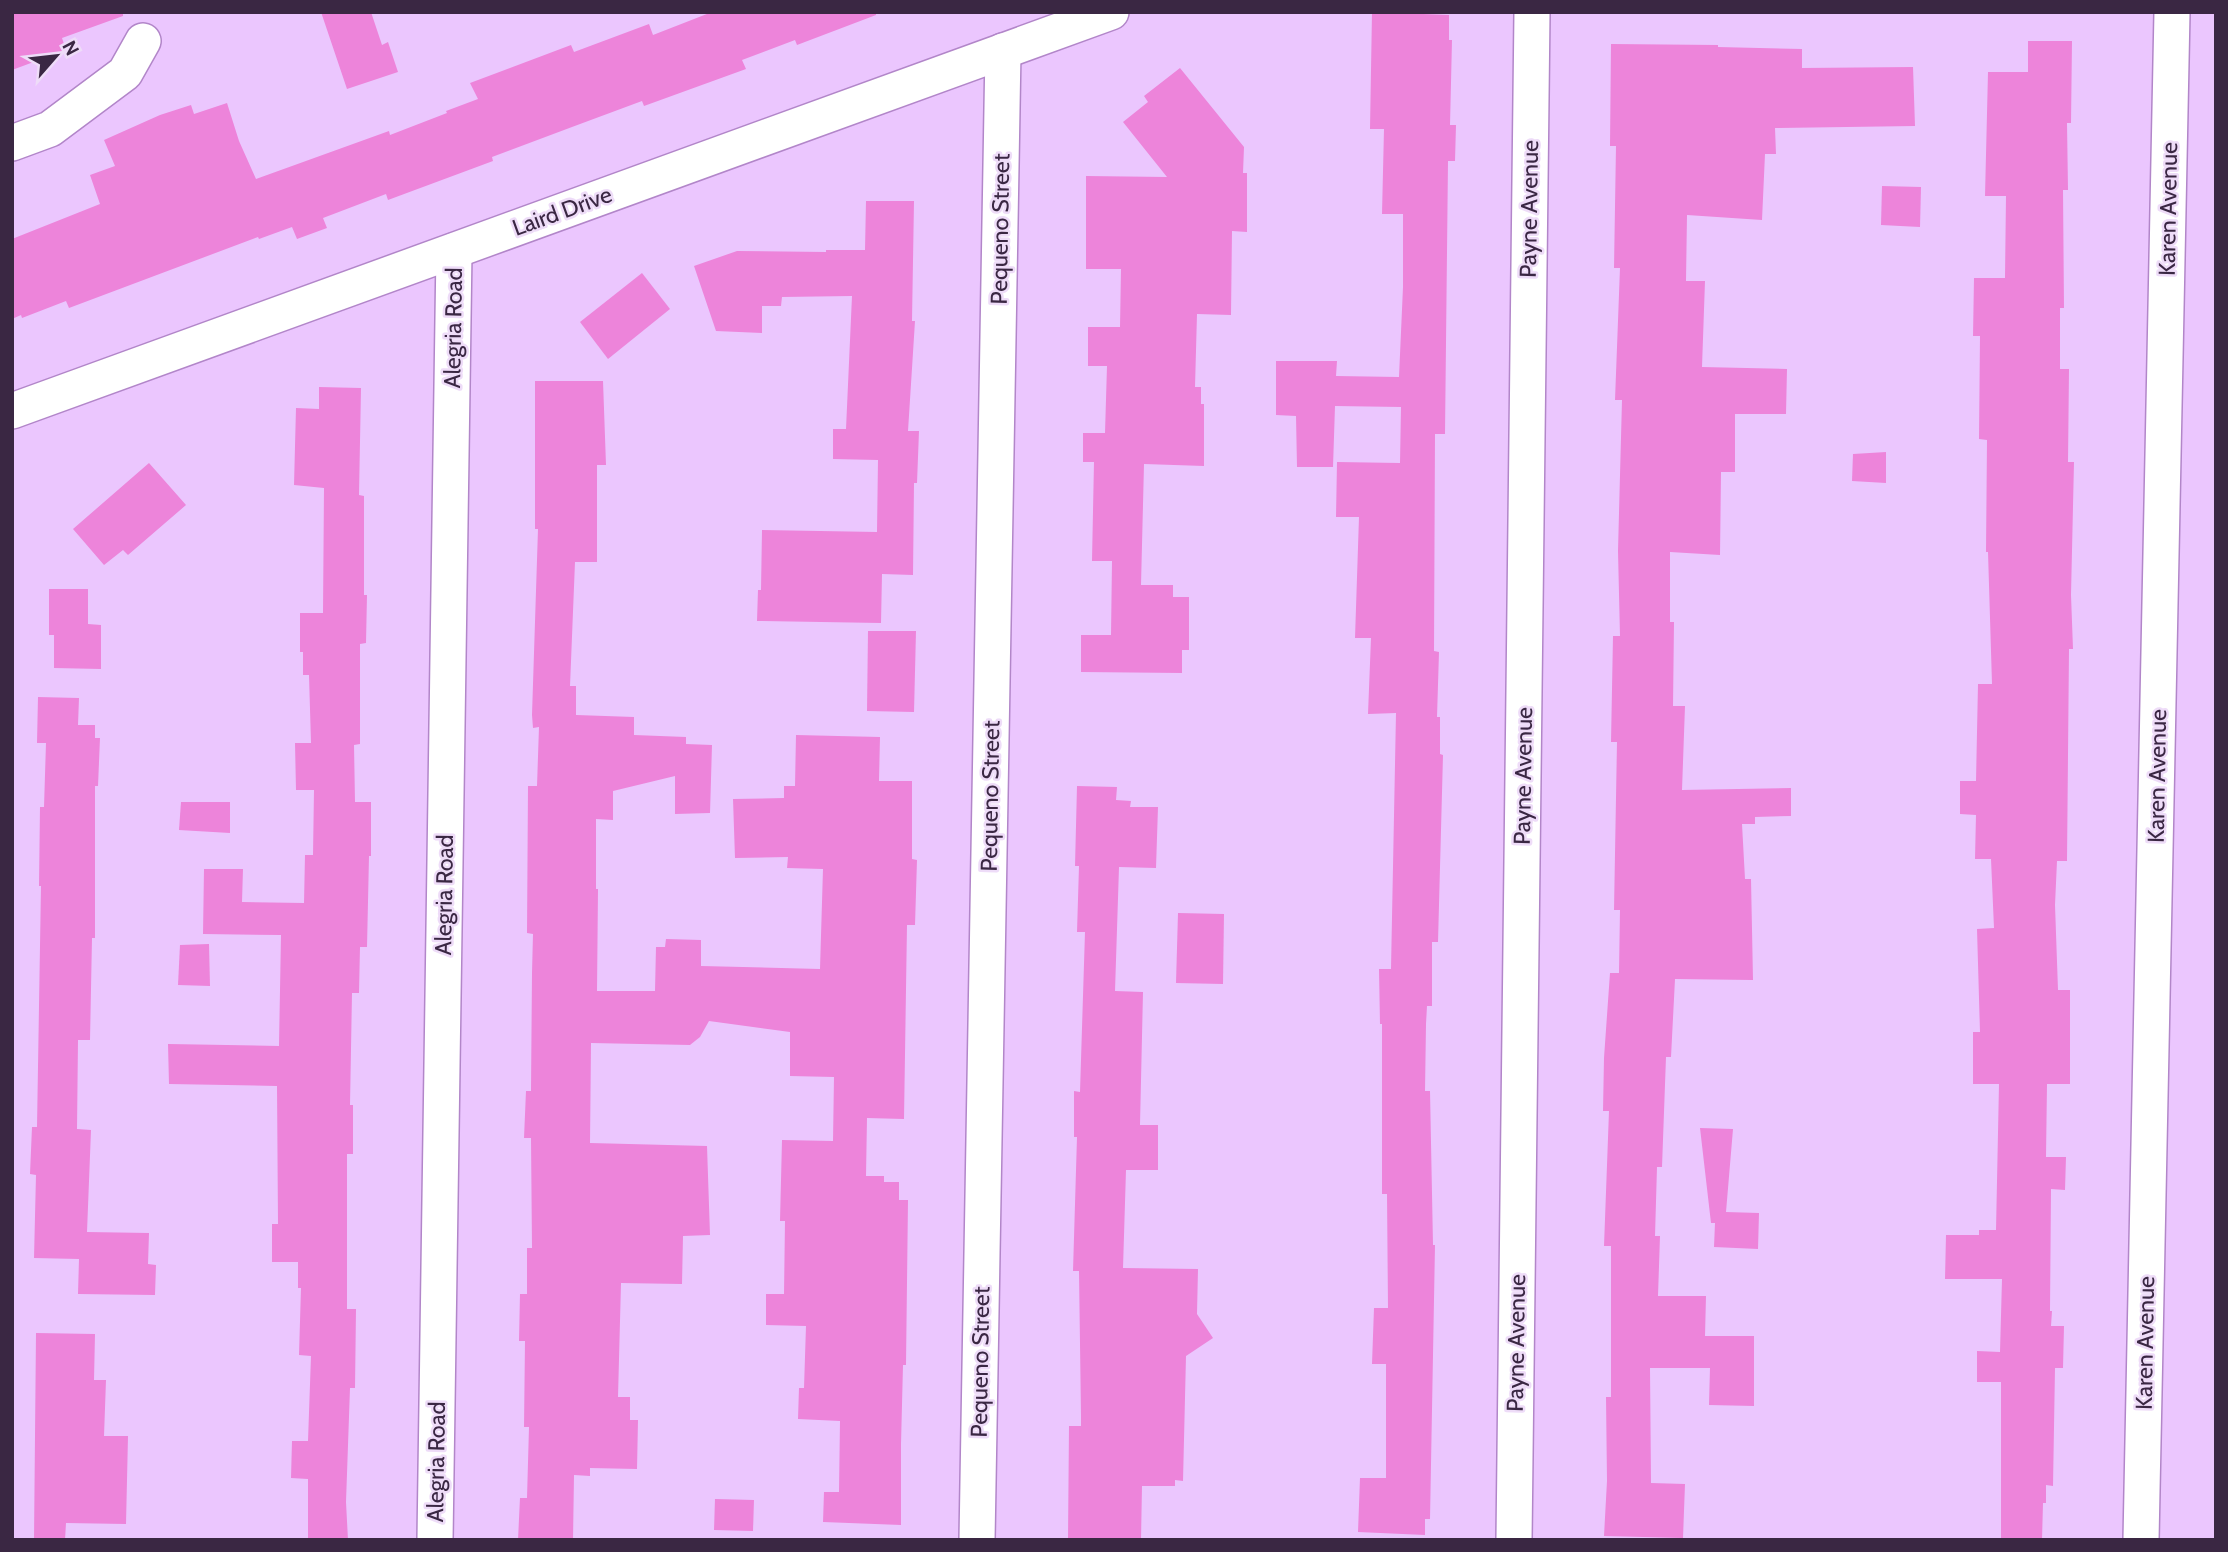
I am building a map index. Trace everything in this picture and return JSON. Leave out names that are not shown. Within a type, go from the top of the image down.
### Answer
[{"type":"street","name":"Laird Drive","points":[[12,411],[1111,12]]},
{"type":"street","name":"Payne Avenue","points":[[1514,1540],[1532,12]]},
{"type":"street","name":"Karen Avenue","points":[[2141,1540],[2172,12]]},
{"type":"street","points":[[12,143],[50,129],[125,74],[143,41]]},
{"type":"street","name":"Pequeno Street","points":[[977,1540],[1003,51]]},
{"type":"street","name":"Alegria Road","points":[[435,1540],[454,251]]},
{"type":"building","points":[[12,12],[123,12],[123,16],[62,38],[66,50],[12,70]]},
{"type":"building","points":[[321,12],[371,12],[382,45],[388,42],[398,72],[347,89]]},
{"type":"building","points":[[712,12],[876,12],[876,15],[797,45],[795,40],[742,60],[746,69],[644,106],[642,101],[492,157],[493,161],[388,200],[386,194],[323,218],[327,228],[297,239],[292,227],[259,239],[258,237],[69,308],[66,301],[22,318],[21,315],[12,319],[12,239],[100,204],[90,175],[115,166],[104,140],[160,115],[191,105],[194,114],[227,103],[239,141],[256,179],[389,131],[390,135],[447,113],[446,111],[478,99],[470,83],[571,45],[574,52],[649,24],[653,35]]},
{"type":"building","points":[[1372,12],[1449,15],[1449,40],[1452,40],[1450,125],[1456,125],[1455,161],[1448,161],[1445,434],[1435,434],[1434,651],[1439,652],[1437,717],[1440,717],[1440,754],[1443,755],[1438,942],[1432,942],[1432,1006],[1427,1006],[1426,1024],[1425,1091],[1430,1091],[1435,1245],[1430,1519],[1425,1519],[1425,1535],[1358,1532],[1360,1478],[1386,1478],[1386,1364],[1372,1364],[1374,1308],[1388,1308],[1387,1194],[1382,1194],[1382,1024],[1379,969],[1391,969],[1396,713],[1368,714],[1371,638],[1355,638],[1359,517],[1336,517],[1337,462],[1400,463],[1401,407],[1335,406],[1333,467],[1297,467],[1296,416],[1276,415],[1276,361],[1337,361],[1336,376],[1399,377],[1403,214],[1382,214],[1384,129],[1370,129]]},
{"type":"building","points":[[2028,41],[2072,41],[2071,123],[2067,123],[2068,190],[2063,190],[2064,308],[2060,308],[2060,369],[2069,369],[2068,462],[2074,462],[2071,595],[2073,649],[2069,649],[2067,861],[2057,861],[2055,905],[2058,990],[2070,990],[2070,1084],[2047,1084],[2046,1157],[2066,1157],[2065,1190],[2051,1189],[2051,1326],[2064,1326],[2063,1368],[2055,1368],[2053,1486],[2046,1485],[2042,1540],[2001,1540],[2001,1382],[1977,1382],[1977,1351],[2000,1352],[2002,1279],[1945,1279],[1946,1235],[1979,1235],[1979,1230],[1996,1230],[1999,1084],[1973,1084],[1973,1032],[1980,1032],[1977,929],[1994,928],[1991,859],[1975,859],[1976,815],[1960,814],[1960,781],[1976,781],[1978,684],[1992,684],[1986,552],[1987,440],[1979,439],[1980,336],[1973,336],[1974,278],[2005,278],[2006,196],[1985,196],[1988,72],[2028,72]]},
{"type":"building","points":[[1611,44],[1802,49],[1802,68],[1913,67],[1915,126],[1775,128],[1776,154],[1765,154],[1762,220],[1687,215],[1686,281],[1705,281],[1702,367],[1787,369],[1786,414],[1735,414],[1735,472],[1721,472],[1720,555],[1670,552],[1670,622],[1674,622],[1673,706],[1685,706],[1682,790],[1791,788],[1791,816],[1755,817],[1755,824],[1742,824],[1745,879],[1751,879],[1753,980],[1675,979],[1671,1057],[1666,1057],[1662,1167],[1657,1167],[1655,1236],[1660,1236],[1658,1296],[1706,1296],[1705,1336],[1754,1336],[1754,1406],[1709,1405],[1710,1368],[1650,1368],[1651,1483],[1685,1484],[1683,1538],[1604,1536],[1607,1481],[1606,1397],[1611,1397],[1611,1246],[1604,1246],[1609,1111],[1603,1111],[1604,1058],[1610,973],[1619,973],[1620,910],[1614,910],[1617,742],[1611,742],[1613,636],[1620,636],[1618,551],[1622,400],[1615,400],[1620,268],[1614,268],[1616,146],[1610,146]]},
{"type":"building","points":[[1180,68],[1244,147],[1243,173],[1247,173],[1247,232],[1232,231],[1231,315],[1197,314],[1195,387],[1201,387],[1201,404],[1204,404],[1204,466],[1144,464],[1141,585],[1173,585],[1173,597],[1189,597],[1189,650],[1182,650],[1182,673],[1081,672],[1081,635],[1111,635],[1112,561],[1092,561],[1094,462],[1083,462],[1083,433],[1105,433],[1107,366],[1088,366],[1088,327],[1120,327],[1121,269],[1086,269],[1086,176],[1167,177],[1123,122],[1148,102],[1144,96]]},
{"type":"building","points":[[1882,186],[1921,187],[1920,227],[1881,225]]},
{"type":"building","points":[[866,201],[914,201],[912,321],[915,321],[908,431],[919,431],[917,483],[914,483],[913,575],[882,574],[881,623],[757,621],[758,590],[761,590],[762,530],[877,532],[878,460],[833,459],[833,429],[846,429],[852,296],[782,297],[781,306],[762,306],[762,333],[716,331],[694,266],[737,251],[865,250]]},
{"type":"building","points":[[642,273],[670,309],[608,359],[580,322]]},
{"type":"building","points":[[535,381],[603,381],[606,465],[597,465],[597,562],[575,562],[570,686],[576,686],[576,715],[634,717],[634,735],[686,737],[686,744],[712,745],[710,813],[675,814],[675,776],[613,791],[613,820],[596,819],[597,991],[655,991],[656,947],[665,947],[666,939],[701,940],[701,966],[820,969],[823,869],[787,868],[788,857],[735,858],[733,799],[784,798],[784,786],[795,786],[796,735],[880,737],[879,781],[912,781],[912,859],[917,860],[915,925],[907,925],[904,1119],[867,1118],[866,1176],[884,1176],[884,1182],[899,1182],[899,1200],[908,1200],[901,1525],[823,1522],[824,1492],[839,1492],[840,1421],[798,1419],[799,1388],[804,1388],[806,1326],[766,1325],[766,1294],[784,1294],[785,1221],[780,1221],[782,1140],[833,1141],[834,1077],[790,1076],[790,1032],[709,1021],[700,1037],[690,1045],[591,1043],[590,1143],[707,1146],[710,1235],[683,1236],[682,1284],[621,1283],[618,1397],[630,1397],[630,1420],[638,1420],[637,1469],[590,1468],[590,1476],[574,1475],[573,1540],[518,1540],[520,1498],[527,1498],[529,1427],[524,1427],[525,1341],[519,1341],[520,1294],[527,1294],[527,1248],[532,1248],[531,1138],[524,1138],[526,1091],[531,1091],[533,934],[527,933],[528,786],[537,786],[539,727],[533,728],[532,715],[538,529],[535,529]]},
{"type":"building","points":[[319,387],[361,388],[359,495],[364,496],[364,595],[367,595],[366,643],[360,644],[360,744],[354,745],[355,802],[371,802],[371,856],[367,947],[360,947],[359,993],[352,993],[350,1105],[353,1105],[353,1154],[347,1154],[347,1309],[356,1309],[355,1388],[350,1388],[346,1502],[348,1540],[308,1540],[308,1479],[291,1478],[292,1441],[308,1441],[311,1356],[299,1355],[301,1288],[298,1288],[298,1262],[272,1262],[272,1224],[278,1224],[277,1086],[169,1084],[168,1044],[279,1046],[281,935],[203,934],[204,869],[243,869],[242,902],[304,903],[305,855],[313,855],[314,790],[296,790],[295,743],[311,743],[309,675],[303,675],[300,613],[323,613],[324,488],[294,485],[296,408],[319,409]]},
{"type":"building","points":[[1886,452],[1886,483],[1852,481],[1853,454]]},
{"type":"building","points":[[149,463],[186,505],[128,555],[123,550],[104,565],[73,529]]},
{"type":"building","points":[[49,589],[88,589],[88,624],[101,625],[101,669],[54,668],[54,635],[49,635]]},
{"type":"building","points":[[868,631],[916,631],[914,712],[867,711]]},
{"type":"building","points":[[38,697],[79,698],[78,725],[95,725],[95,738],[100,738],[98,786],[95,786],[95,938],[92,938],[90,1040],[78,1040],[77,1129],[91,1130],[87,1232],[149,1233],[148,1264],[156,1265],[155,1295],[78,1294],[79,1259],[34,1258],[36,1175],[30,1174],[32,1127],[37,1127],[40,807],[44,807],[46,743],[37,743]]},
{"type":"building","points":[[1077,786],[1117,787],[1116,800],[1131,801],[1130,807],[1158,807],[1156,868],[1119,867],[1115,991],[1143,992],[1140,1125],[1158,1125],[1158,1170],[1126,1170],[1123,1268],[1198,1269],[1197,1314],[1213,1338],[1186,1356],[1183,1481],[1175,1480],[1175,1486],[1142,1486],[1141,1540],[1068,1540],[1069,1426],[1081,1426],[1079,1271],[1073,1271],[1077,1137],[1074,1137],[1074,1091],[1080,1092],[1085,932],[1077,932]]},
{"type":"building","points":[[181,802],[230,802],[230,833],[179,830]]},
{"type":"building","points":[[1178,913],[1224,914],[1223,984],[1176,983]]},
{"type":"building","points":[[209,944],[210,986],[178,985],[180,945]]},
{"type":"building","points":[[1700,1128],[1733,1129],[1726,1212],[1759,1213],[1758,1249],[1714,1247],[1715,1223],[1711,1223]]},
{"type":"building","points":[[36,1333],[95,1334],[94,1380],[106,1380],[104,1436],[128,1436],[126,1524],[66,1523],[65,1540],[34,1540]]},
{"type":"building","points":[[715,1499],[754,1500],[753,1531],[714,1530]]}]
